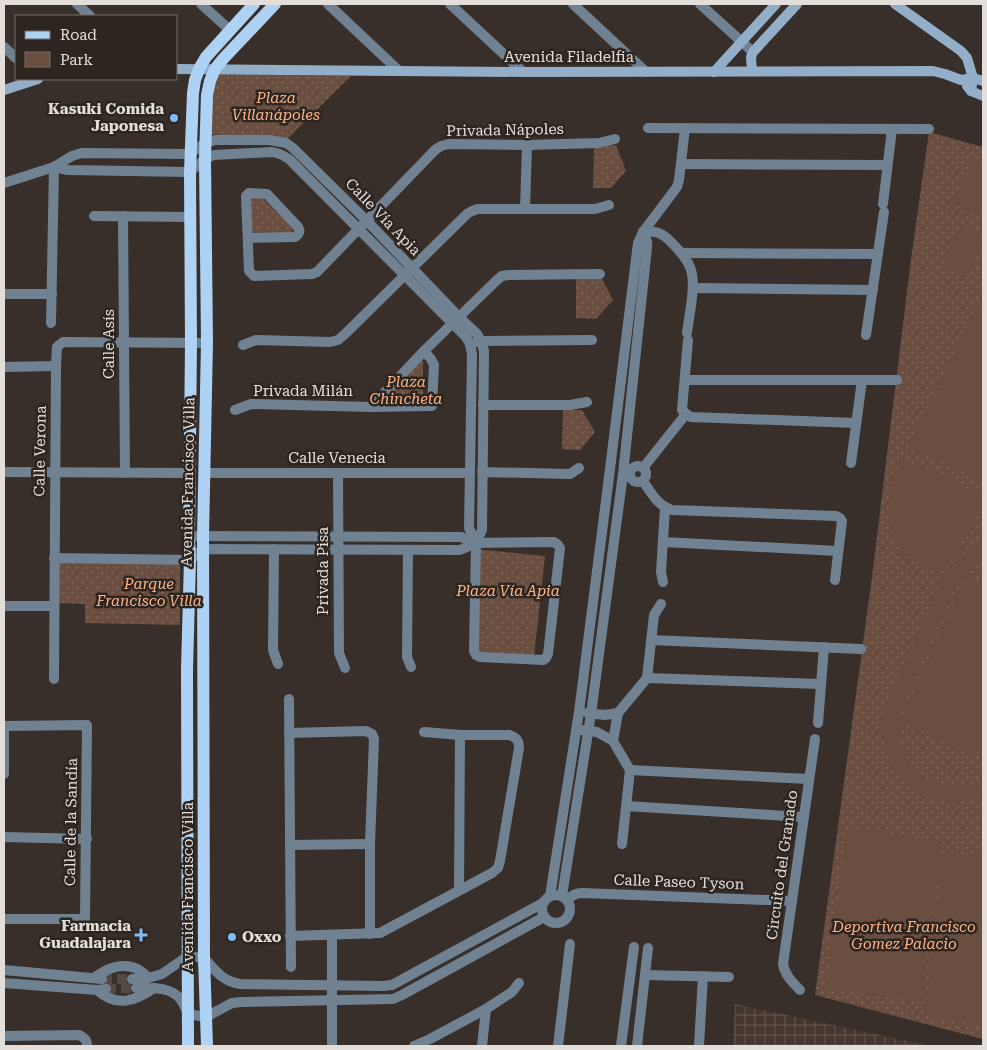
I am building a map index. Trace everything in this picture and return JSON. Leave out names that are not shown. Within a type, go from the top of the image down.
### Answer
[{"type":"main road","name":"Avenida Francisco Villa","points":[[188,1046],[187,668],[190,560],[190,154],[192,93],[199,69],[206,57],[254,4]]},
{"type":"main road","points":[[215,69],[274,4]]},
{"type":"main road","name":"Avenida Francisco Villa","points":[[207,1046],[204,958],[203,542],[207,343],[205,143],[206,95],[215,69]]},
{"type":"main road","points":[[187,668],[204,668]]},
{"type":"street","points":[[77,4],[89,15]]},
{"type":"street","points":[[201,4],[230,30]]},
{"type":"street","points":[[328,4],[399,71]]},
{"type":"street","points":[[450,4],[523,72]]},
{"type":"street","points":[[573,4],[646,72]]},
{"type":"street","points":[[700,4],[753,52]]},
{"type":"street","points":[[714,72],[776,4]]},
{"type":"street","points":[[752,71],[751,57],[753,52],[798,4]]},
{"type":"street","points":[[895,4],[961,51],[967,58],[978,80],[971,91]]},
{"type":"street","points":[[4,47],[15,57]]},
{"type":"street","name":"Avenida Filadelfia","points":[[178,69],[523,72],[933,72],[961,80],[978,80]]},
{"type":"street","points":[[4,90],[35,80]]},
{"type":"street","points":[[961,80],[971,91],[983,96]]},
{"type":"street","points":[[648,128],[929,129]]},
{"type":"street","points":[[544,917],[393,999],[232,1004],[206,1017],[188,1014],[182,1000],[176,994],[134,984],[162,974],[188,956],[204,958],[223,978],[240,984],[392,985],[546,900],[554,895],[565,898],[570,905],[571,911],[569,916],[560,923],[554,923],[544,917],[542,908],[546,900],[579,712],[638,243],[643,232],[677,187],[685,128]]},
{"type":"street","points":[[866,336],[878,254],[892,129]]},
{"type":"street","name":"Privada Nápoles","points":[[248,238],[298,235],[300,229],[266,194],[249,193],[246,196],[249,271],[254,276],[308,275],[316,272],[441,146],[449,144],[527,145],[599,143],[615,139]]},
{"type":"street","name":"Calle Vía Apia","points":[[190,154],[205,143],[215,140],[269,140],[286,144],[297,152],[413,268],[455,321],[470,344]]},
{"type":"street","points":[[525,208],[527,145]]},
{"type":"street","name":"Calle Vía Apia","points":[[190,172],[214,154],[272,152],[290,159],[405,276],[455,321],[477,334],[482,340]]},
{"type":"street","points":[[4,183],[54,167],[72,156],[82,153],[190,154]]},
{"type":"street","points":[[139,171],[140,154]]},
{"type":"street","points":[[681,164],[887,166]]},
{"type":"street","points":[[54,167],[68,170],[190,172]]},
{"type":"street","points":[[51,323],[54,167]]},
{"type":"street","points":[[243,345],[256,340],[330,342],[338,340],[472,211],[478,209],[525,208],[595,209],[609,205]]},
{"type":"street","points":[[94,216],[190,217]]},
{"type":"street","name":"Calle Asís","points":[[123,216],[125,472]]},
{"type":"street","points":[[643,232],[650,231],[662,234],[682,253],[690,265],[694,276],[682,410],[686,414],[691,417],[856,423]]},
{"type":"street","points":[[565,898],[626,474],[648,242],[643,232]]},
{"type":"street","points":[[682,253],[878,254]]},
{"type":"street","points":[[371,407],[424,351],[502,276],[600,274]]},
{"type":"street","points":[[693,288],[873,290]]},
{"type":"street","points":[[4,294],[52,294]]},
{"type":"street","points":[[203,542],[338,537],[460,537],[476,543],[554,542],[560,548],[546,658],[543,660],[480,657],[474,651],[476,543],[482,530],[484,351],[482,340]]},
{"type":"street","points":[[476,543],[469,528],[472,354],[470,344],[482,340],[592,340]]},
{"type":"street","name":"Calle Verona","points":[[54,679],[56,366],[58,347],[63,342],[124,343]]},
{"type":"street","points":[[124,343],[207,343]]},
{"type":"street","name":"Privada Milán","points":[[235,410],[251,404],[371,407],[432,406],[434,365],[424,351]]},
{"type":"street","points":[[4,367],[56,366]]},
{"type":"street","points":[[685,380],[896,380]]},
{"type":"street","points":[[852,462],[862,380]]},
{"type":"street","points":[[483,405],[570,405],[588,402]]},
{"type":"street","points":[[643,468],[686,414]]},
{"type":"street","points":[[610,473],[626,474],[637,483],[643,481],[646,476],[646,472],[640,466],[634,467],[626,474]]},
{"type":"street","points":[[482,472],[570,474],[579,468]]},
{"type":"street","points":[[4,472],[190,473]]},
{"type":"street","name":"Calle Venecia","points":[[204,474],[470,473]]},
{"type":"street","name":"Privada Pisa","points":[[338,474],[339,653],[345,668]]},
{"type":"street","points":[[643,481],[659,504],[672,510],[836,516],[840,518],[842,521],[835,580]]},
{"type":"street","points":[[662,582],[665,508]]},
{"type":"street","points":[[189,536],[203,542],[274,549],[460,550],[476,543]]},
{"type":"street","points":[[54,558],[190,560],[203,542]]},
{"type":"street","points":[[663,542],[838,551]]},
{"type":"street","points":[[274,549],[273,650],[278,664]]},
{"type":"street","points":[[408,550],[407,657],[412,667]]},
{"type":"street","points":[[613,741],[618,713],[647,678],[654,615],[661,604]]},
{"type":"street","points":[[4,606],[54,606]]},
{"type":"street","points":[[651,640],[860,649]]},
{"type":"street","points":[[818,723],[824,647]]},
{"type":"street","points":[[647,678],[821,684]]},
{"type":"street","points":[[289,699],[290,968]]},
{"type":"street","points":[[579,712],[605,715],[618,713]]},
{"type":"street","name":"Calle de la Sandía","points":[[4,726],[87,725],[85,919],[4,919]]},
{"type":"street","points":[[4,726],[4,774]]},
{"type":"street","points":[[576,729],[597,732],[613,741],[630,770],[622,844]]},
{"type":"street","points":[[289,733],[366,731],[372,734],[374,738],[370,844],[370,934]]},
{"type":"street","points":[[290,936],[380,933],[498,868],[519,748],[518,740],[510,735],[424,732]]},
{"type":"street","points":[[459,890],[460,734]]},
{"type":"street","name":"Circuito del Granado","points":[[800,990],[786,975],[783,964],[815,738]]},
{"type":"street","points":[[630,770],[809,779]]},
{"type":"street","points":[[626,806],[804,817]]},
{"type":"street","points":[[4,837],[86,839]]},
{"type":"street","points":[[290,845],[370,844]]},
{"type":"street","name":"Calle Paseo Tyson","points":[[565,898],[582,893],[792,901]]},
{"type":"street","points":[[332,935],[332,1046]]},
{"type":"street","points":[[558,1046],[570,944]]},
{"type":"street","points":[[621,1046],[634,947]]},
{"type":"street","points":[[637,1046],[648,948]]},
{"type":"street","points":[[4,970],[98,978],[101,972],[111,968],[128,966],[143,972],[148,978]]},
{"type":"street","points":[[645,975],[729,977]]},
{"type":"street","points":[[700,1046],[703,976]]},
{"type":"street","points":[[4,983],[102,990],[109,998],[123,1002],[134,999],[155,988]]},
{"type":"street","points":[[414,1046],[430,1043],[512,992],[519,983]]},
{"type":"street","points":[[482,1046],[486,1009]]},
{"type":"street","points":[[4,1036],[79,1035],[86,1042]]},
{"type":"shaded area","points":[[735,1004],[931,1046],[733,1046]]},
{"type":"green space","name":"Plaza Villanápoles","points":[[208,74],[351,76],[288,138],[204,134]]},
{"type":"green space","name":"Deportiva Francisco Gomez Palacio","points":[[929,132],[983,147],[983,1039],[815,995],[872,577],[911,259]]},
{"type":"green space","points":[[616,145],[626,171],[611,188],[593,188],[594,146]]},
{"type":"green space","points":[[972,160],[983,166],[983,201],[977,214],[952,203]]},
{"type":"green space","points":[[242,195],[259,195],[293,227],[292,233],[243,232]]},
{"type":"green space","points":[[961,225],[983,236],[983,242],[967,277],[942,266]]},
{"type":"green space","points":[[576,275],[600,275],[613,300],[596,319],[576,318]]},
{"type":"green space","points":[[983,295],[983,482],[909,445]]},
{"type":"green space","name":"Plaza Chincheta","points":[[417,354],[423,362],[423,407],[368,406]]},
{"type":"green space","points":[[563,410],[582,410],[595,432],[580,450],[562,449]]},
{"type":"green space","points":[[901,461],[946,476],[983,498],[983,503],[967,535],[938,574],[901,554],[888,523],[890,487]]},
{"type":"green space","points":[[983,542],[983,559],[973,565],[958,579],[899,715],[898,738],[901,746],[914,769],[924,777],[934,783],[946,786],[971,784],[983,779],[983,796],[969,801],[952,803],[931,799],[912,788],[900,777],[890,762],[881,727],[885,707],[946,570],[968,550]]},
{"type":"green space","name":"Plaza Vía Apia","points":[[476,549],[545,556],[534,657],[472,655]]},
{"type":"green space","name":"Parque Francisco Villa","points":[[58,562],[180,562],[180,625],[85,623],[85,604],[58,603]]},
{"type":"green space","points":[[966,574],[983,581],[983,758],[901,723]]},
{"type":"green space","points":[[848,828],[942,841],[921,1001],[826,988]]},
{"type":"green space","points":[[944,852],[983,857],[983,1025],[925,1016]]},
{"type":"tunnel","points":[[102,979],[132,979]]},
{"type":"tunnel","points":[[106,989],[136,988]]},
{"type":"place","name":"Kasuki Comida Japonesa","points":[[174,118]]},
{"type":"place","name":"Farmacia Guadalajara","points":[[141,935]]},
{"type":"place","name":"Oxxo","points":[[232,937]]}]
